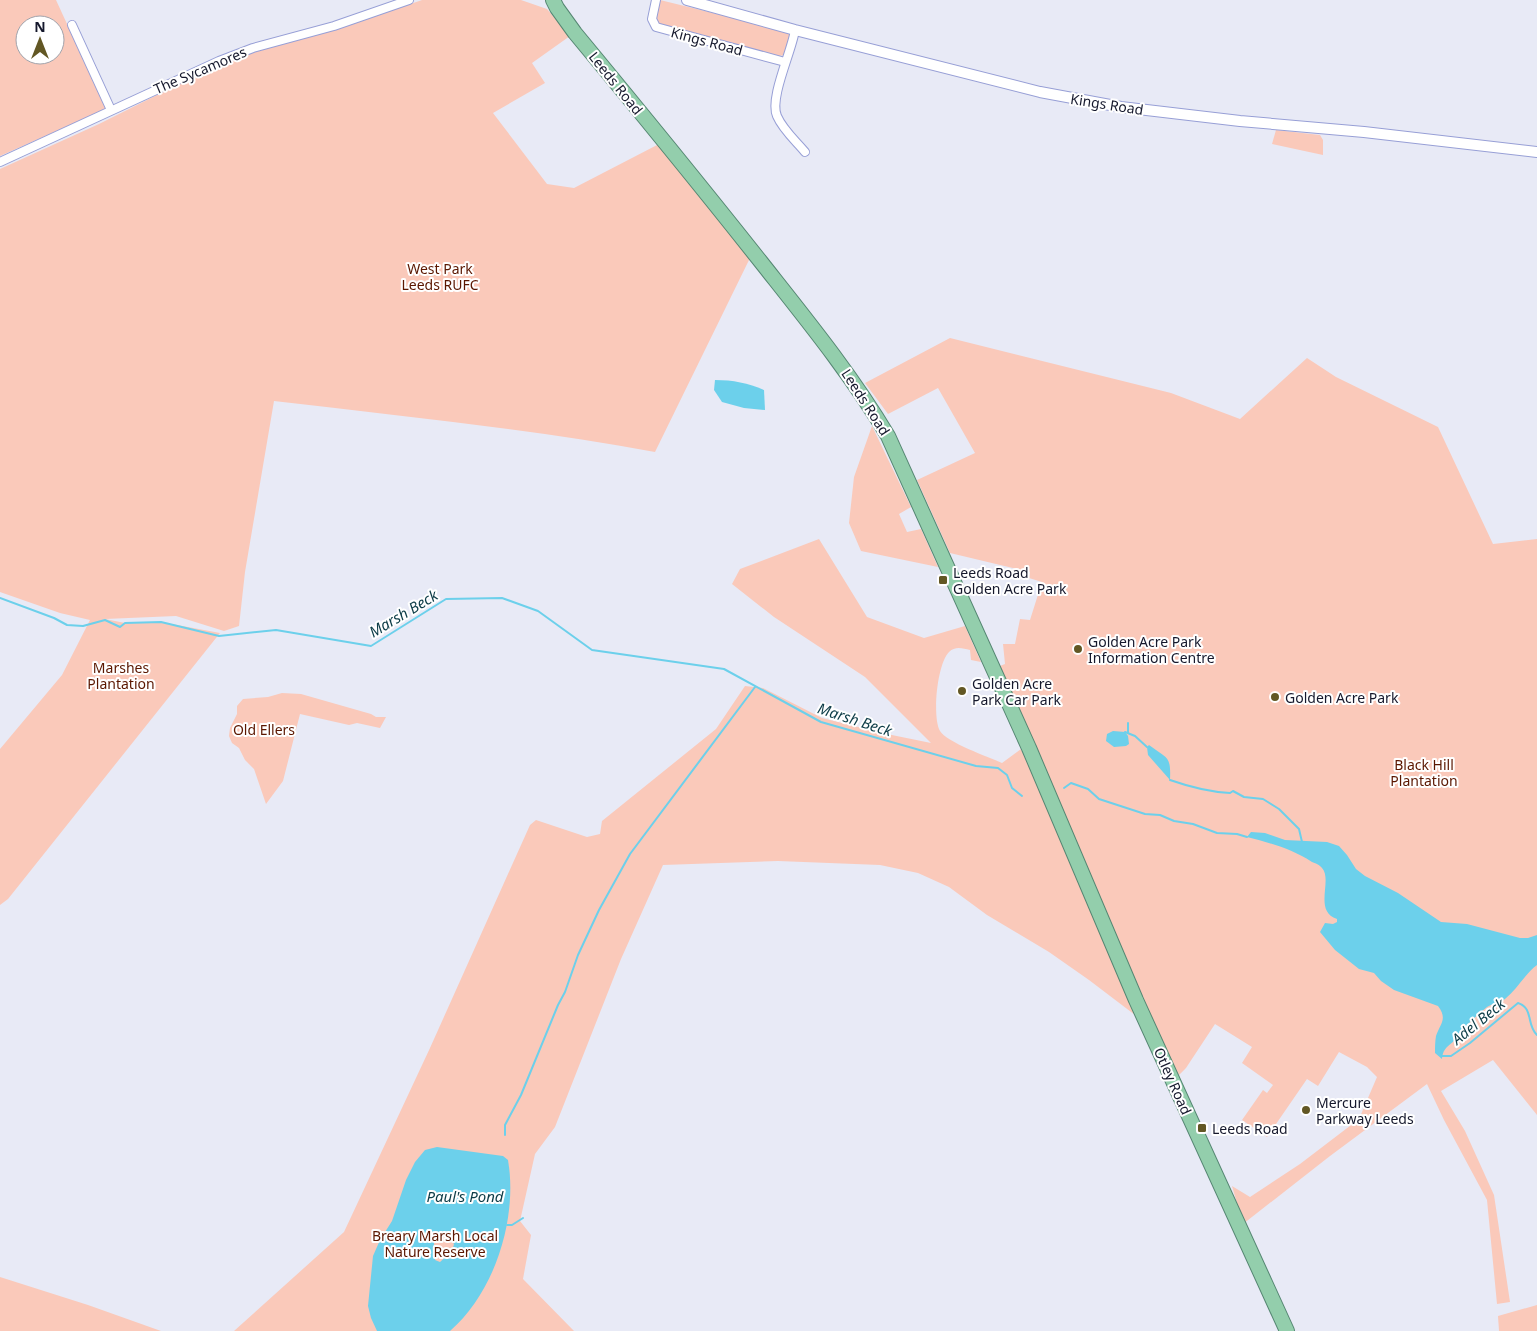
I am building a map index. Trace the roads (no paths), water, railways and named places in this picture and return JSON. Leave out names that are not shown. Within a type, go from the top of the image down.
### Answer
[{"type":"highway","name":"Leeds Road","points":[[552,3],[838,360],[869,404],[888,436],[1030,748],[1074,856]]},
{"type":"highway","name":"Otley Road","points":[[1074,856],[1140,1009],[1287,1331]]},
{"type":"street","name":"The Sycamores","points":[[0,162],[219,60],[253,48],[334,26],[409,0]]},
{"type":"street","name":"Kings Road","points":[[656,0],[652,19],[656,27],[785,62]]},
{"type":"street","name":"Kings Road","points":[[687,0],[794,30],[1040,92],[1132,109],[1537,152]]},
{"type":"street","points":[[72,25],[111,110]]},
{"type":"street","points":[[794,30],[793,43],[785,62],[777,93],[776,114],[786,130],[806,152]]},
{"type":"water","points":[[715,380],[740,382],[764,390],[765,410],[744,408],[722,402],[714,390]]},
{"type":"water","points":[[1113,731],[1125,732],[1128,736],[1129,744],[1114,747],[1106,741],[1107,734]]},
{"type":"water","points":[[1149,745],[1169,762],[1170,780],[1148,755],[1147,747]]},
{"type":"water","points":[[1251,832],[1265,833],[1285,840],[1327,842],[1339,846],[1356,869],[1365,876],[1398,893],[1441,922],[1467,924],[1520,938],[1537,935],[1537,965],[1505,999],[1487,1007],[1471,1021],[1446,1049],[1442,1059],[1435,1053],[1436,1036],[1443,1018],[1438,1006],[1394,990],[1381,981],[1374,973],[1359,969],[1335,950],[1320,932],[1325,923],[1333,924],[1337,922],[1337,919],[1330,915],[1326,909],[1326,880],[1325,873],[1321,867],[1289,850],[1247,837]]},
{"type":"water","name":"Paul's Pond","points":[[437,1147],[503,1156],[508,1160],[510,1182],[509,1206],[500,1253],[491,1275],[479,1296],[466,1315],[450,1331],[377,1331],[368,1306],[373,1256],[392,1221],[406,1180],[415,1162],[425,1150]],"holes":[[[437,1236],[449,1237],[454,1244],[452,1251],[440,1262],[435,1260],[434,1243]]]},
{"type":"waterway","name":"Marsh Beck","points":[[0,598],[54,618],[67,625],[83,626],[105,620],[120,627],[125,623],[161,622],[219,636],[276,630],[371,646],[446,599],[502,598],[538,611],[592,650],[724,669],[821,722],[976,766],[998,768],[1007,775],[1012,788],[1022,796]]},
{"type":"waterway","points":[[505,1135],[505,1125],[521,1095],[565,992],[578,955],[599,910],[630,854],[755,687]]},
{"type":"waterway","points":[[1128,723],[1128,733]]},
{"type":"waterway","points":[[1125,732],[1135,736],[1147,747]]},
{"type":"waterway","points":[[1170,780],[1192,787],[1230,793],[1233,791],[1244,797],[1263,799],[1279,809],[1299,829],[1302,842]]},
{"type":"waterway","name":"Marsh Beck","points":[[1064,788],[1071,783],[1088,789],[1099,799],[1145,814],[1160,815],[1174,821],[1193,824],[1217,833],[1237,834],[1247,837]]},
{"type":"waterway","name":"Adel Beck","points":[[1442,1056],[1451,1056],[1470,1043],[1518,1003],[1526,1009],[1537,1035]]},
{"type":"waterway","points":[[507,1225],[512,1225],[523,1218]]},
{"type":"place","name":"Leeds Road Golden Acre Park","points":[[943,580]]},
{"type":"place","name":"Golden Acre Park Information Centre","points":[[1078,649]]},
{"type":"place","name":"Golden Acre Park Car Park","points":[[962,691]]},
{"type":"place","name":"Golden Acre Park","points":[[1275,697]]},
{"type":"place","name":"Mercure Parkway Leeds","points":[[1306,1110]]},
{"type":"place","name":"Leeds Road","points":[[1202,1128]]},
{"type":"park label","name":"West Park Leeds RUFC","points":[[440,276]]},
{"type":"park label","name":"Marshes Plantation","points":[[121,676]]},
{"type":"park label","name":"Old Ellers","points":[[264,729]]},
{"type":"park label","name":"Black Hill Plantation","points":[[1424,772]]},
{"type":"park label","name":"Breary Marsh Local Nature Reserve","points":[[435,1244]]}]
